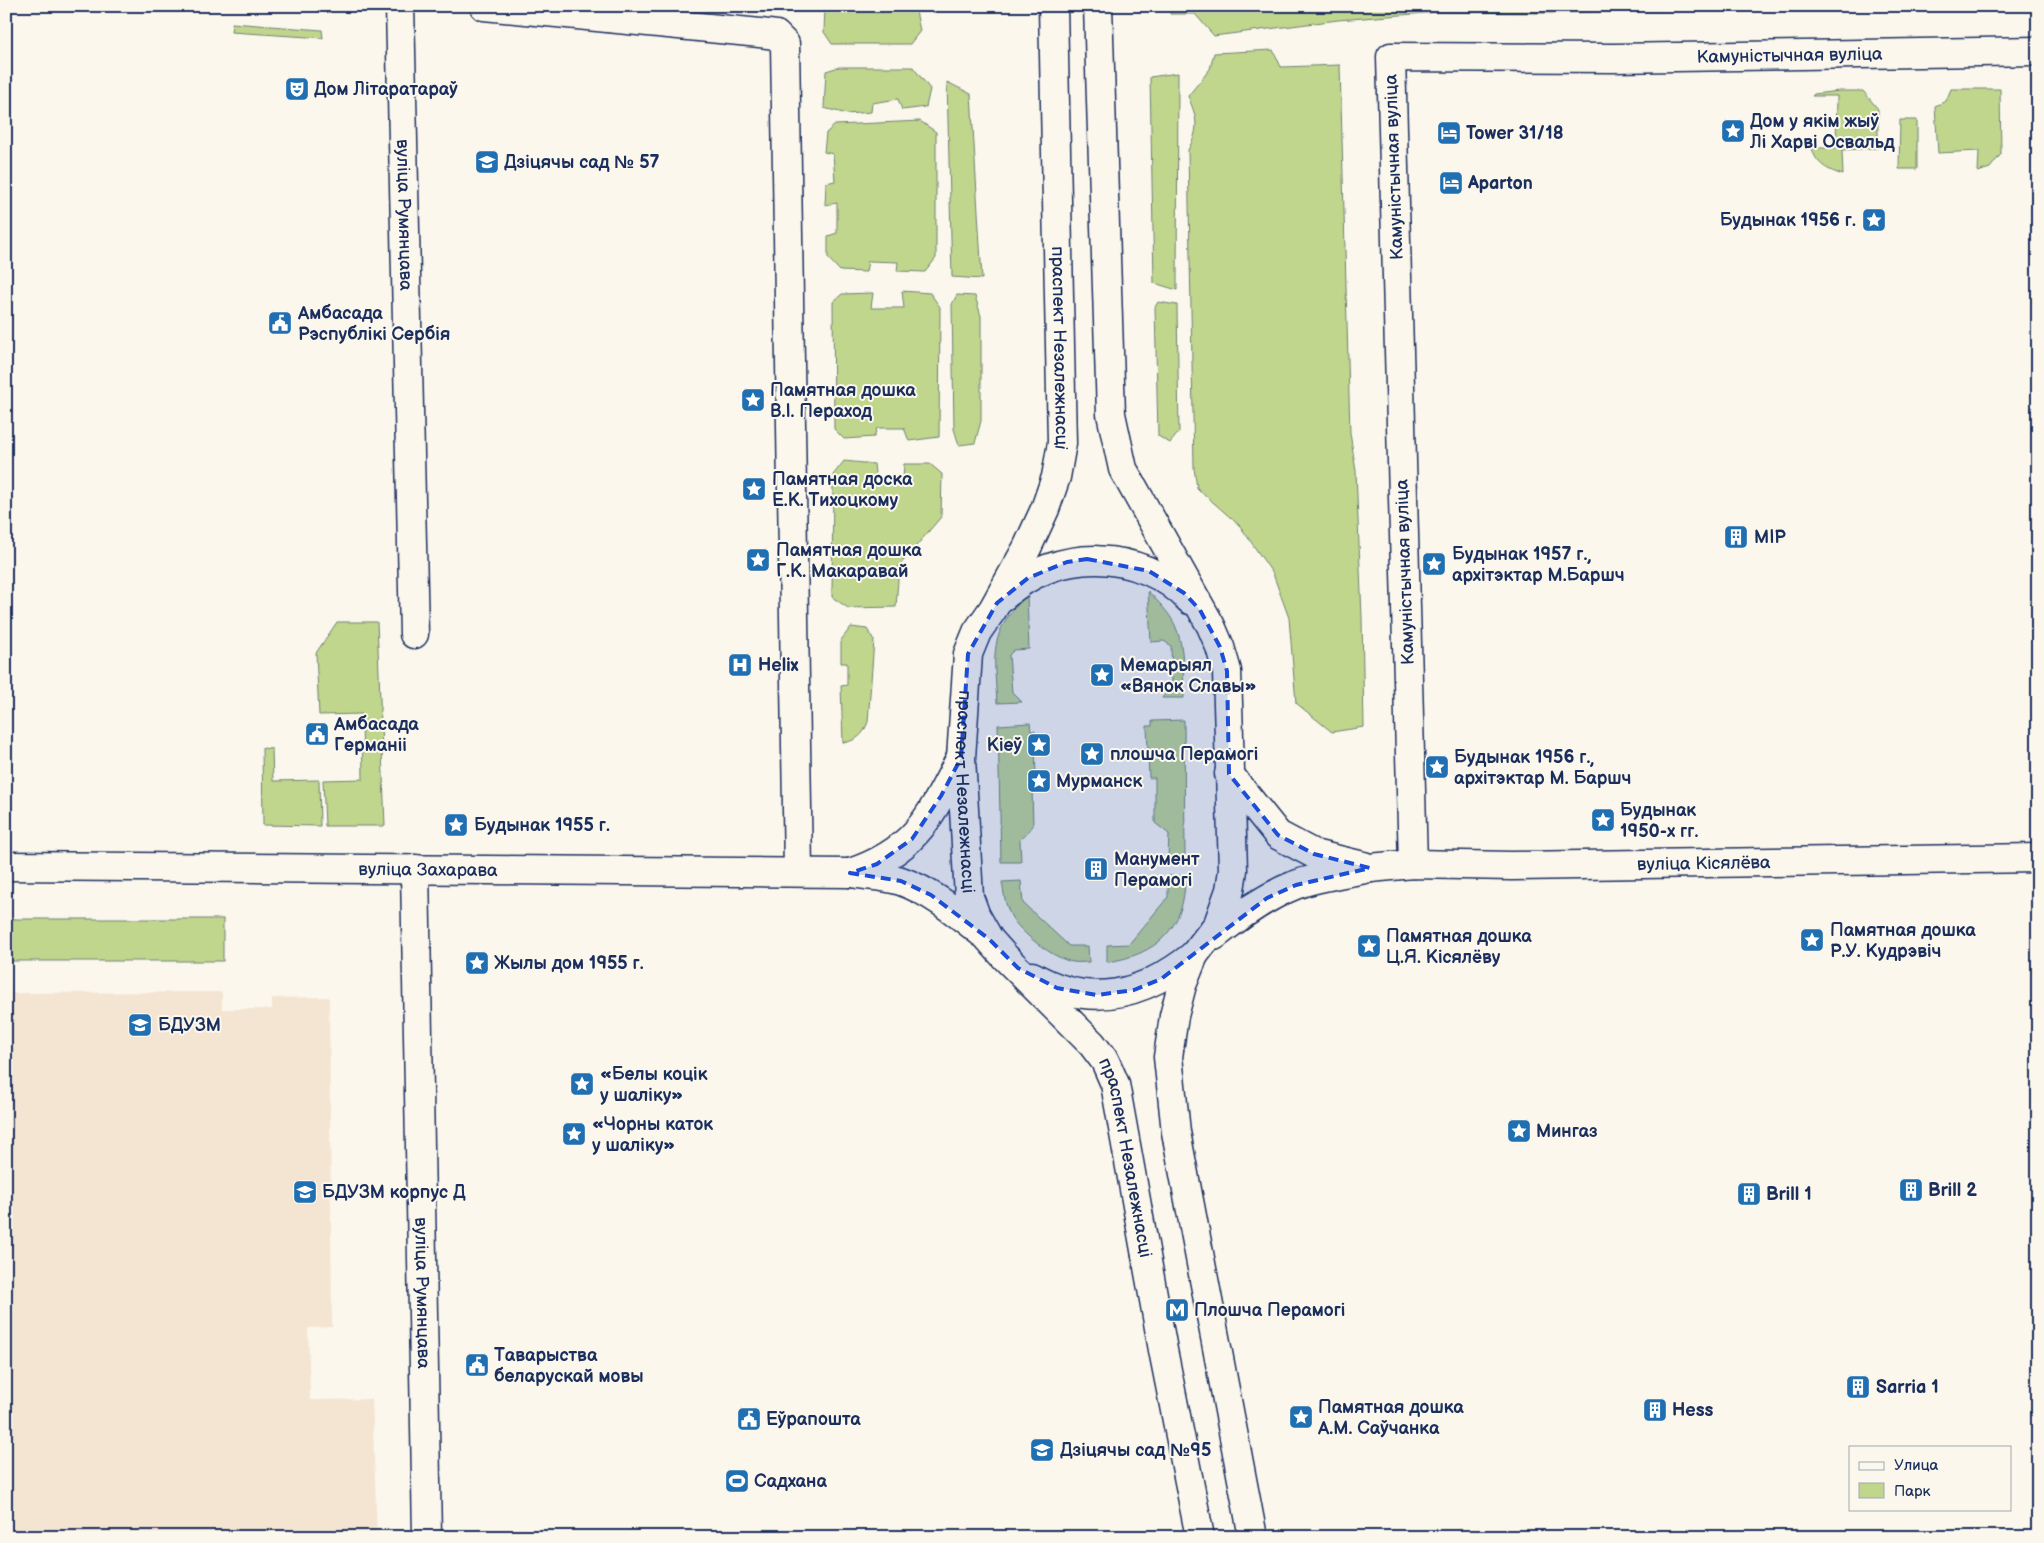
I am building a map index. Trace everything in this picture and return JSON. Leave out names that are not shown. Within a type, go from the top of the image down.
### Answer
[{"type":"main road","name":"вуліца Румянцава","points":[[400,6],[414,634]]},
{"type":"main road","points":[[484,6],[776,35],[785,44],[798,872]]},
{"type":"main road","name":"праспект Незалежнасці","points":[[1053,6],[1062,443],[1056,477],[1045,509],[1027,548],[993,609],[977,632],[968,654],[961,758],[969,897],[989,938],[1092,1044],[1105,1061],[1115,1084],[1163,1350],[1200,1537]]},
{"type":"main road","points":[[1098,6],[1111,414],[1123,469],[1220,647],[1227,671],[1233,870],[1218,924],[1200,949],[1182,985],[1174,1016],[1168,1057],[1170,1091],[1253,1537]]},
{"type":"main road","name":"Камуністычная вуліца","points":[[1413,864],[1391,57],[1614,58],[2038,51]]},
{"type":"main road","points":[[993,609],[1010,591],[1028,578],[1067,562],[1087,559],[1129,564],[1149,571],[1184,593],[1200,610]]},
{"type":"main road","points":[[850,873],[877,864],[912,839],[941,796],[961,758]]},
{"type":"main road","points":[[1229,774],[1278,835],[1314,854],[1370,868]]},
{"type":"main road","name":"вуліца Кісялёва","points":[[1370,868],[1413,864],[1511,866],[2038,858]]},
{"type":"main road","name":"вуліца Захарава","points":[[6,866],[850,873]]},
{"type":"main road","points":[[1018,968],[1057,988],[1084,994],[1110,994],[1134,990],[1161,979],[1239,916],[1274,895],[1296,885],[1370,868]]},
{"type":"main road","name":"вуліца Румянцава","points":[[416,869],[427,1537]]},
{"type":"main road","points":[[850,873],[901,881],[931,895],[952,908],[989,938]]},
{"type":"highlighted area","points":[[1087,559],[1149,571],[1184,593],[1200,610],[1220,647],[1227,671],[1229,774],[1278,835],[1314,854],[1370,868],[1296,885],[1267,898],[1161,979],[1134,990],[1097,995],[1057,988],[1018,968],[989,939],[931,895],[901,881],[850,873],[877,864],[912,839],[941,796],[961,758],[968,654],[997,603],[1028,578],[1067,562]]},
{"type":"shaded area","points":[[222,992],[222,1009],[272,1009],[272,998],[329,997],[332,1327],[308,1328],[310,1400],[372,1399],[377,1537],[13,1537],[10,1225],[6,1225],[6,993]]},
{"type":"green space","points":[[825,6],[915,6],[920,31],[910,44],[832,44],[824,32]]},
{"type":"green space","points":[[1170,6],[1926,6],[1550,13],[1439,12],[1338,20],[1214,36],[1195,14],[1170,14]]},
{"type":"green space","points":[[232,23],[322,30],[323,38],[231,32]]},
{"type":"green space","points":[[1273,50],[1281,67],[1340,65],[1350,433],[1356,471],[1364,727],[1332,732],[1296,703],[1289,618],[1273,574],[1240,526],[1197,488],[1194,468],[1188,150],[1196,129],[1196,123],[1188,96],[1210,69],[1214,53]]},
{"type":"green space","points":[[839,67],[913,67],[930,89],[926,107],[902,110],[898,99],[872,103],[871,112],[847,114],[824,108],[826,71]]},
{"type":"green space","points":[[1178,73],[1177,290],[1154,283],[1150,77]]},
{"type":"green space","points":[[947,82],[971,94],[982,279],[952,277]]},
{"type":"green space","points":[[1951,89],[2000,89],[2001,154],[1990,168],[1978,172],[1979,151],[1938,153],[1935,106],[1946,101]]},
{"type":"green space","points":[[1863,91],[1878,109],[1878,148],[1842,150],[1843,175],[1823,166],[1816,159],[1812,148],[1836,148],[1837,96],[1812,96],[1814,94]]},
{"type":"green space","points":[[1900,120],[1917,120],[1917,169],[1899,169]]},
{"type":"green space","points":[[920,121],[936,132],[936,258],[925,272],[897,271],[898,262],[868,261],[866,272],[840,271],[828,258],[828,236],[837,233],[837,203],[825,205],[826,183],[835,181],[833,154],[824,152],[826,133],[835,125]]},
{"type":"green space","points":[[902,291],[930,293],[940,307],[939,437],[909,441],[904,428],[877,428],[874,437],[844,439],[834,429],[833,302],[842,294],[873,293],[871,308],[904,308]]},
{"type":"green space","points":[[957,295],[975,296],[981,316],[981,421],[975,443],[959,445],[954,429],[952,304]]},
{"type":"green space","points":[[1158,302],[1177,305],[1179,432],[1170,443],[1158,436],[1155,307]]},
{"type":"green space","points":[[844,461],[874,464],[876,482],[903,480],[904,464],[930,464],[942,474],[941,517],[899,566],[896,607],[848,608],[832,597],[833,475]]},
{"type":"green space","points":[[1148,591],[1170,616],[1178,633],[1183,661],[1184,698],[1162,698],[1172,685],[1171,646],[1164,641],[1151,642]]},
{"type":"green space","points":[[1027,595],[1029,649],[1014,650],[1009,655],[1012,692],[1022,702],[997,703],[996,644],[1005,621],[1014,608]]},
{"type":"green space","points":[[337,622],[377,622],[385,826],[325,826],[323,780],[363,779],[362,714],[319,715],[316,653]]},
{"type":"green space","points":[[851,627],[867,629],[874,640],[868,722],[859,736],[843,743],[841,686],[847,685],[847,663],[841,663],[841,640]]},
{"type":"green space","points":[[1184,720],[1185,857],[1168,857],[1169,834],[1155,823],[1155,778],[1149,778],[1147,726],[1152,726],[1152,721]]},
{"type":"green space","points":[[1030,723],[1031,731],[1035,731],[1036,787],[1032,788],[1033,826],[1020,840],[1021,862],[1001,862],[998,725]]},
{"type":"green space","points":[[262,748],[272,749],[273,781],[319,780],[320,826],[263,825]]},
{"type":"green space","points":[[1168,876],[1185,876],[1184,894],[1174,924],[1165,936],[1140,953],[1107,962],[1107,945],[1129,944],[1168,897]]},
{"type":"green space","points":[[1021,881],[1023,903],[1069,946],[1088,946],[1089,962],[1065,960],[1047,951],[1015,923],[1007,908],[1002,882]]},
{"type":"green space","points":[[6,919],[223,919],[223,961],[6,961]]},
{"type":"place","name":"Дом Літаратараў","points":[[297,89]]},
{"type":"place","name":"Дом у якім жыў Лі Харві Освальд","points":[[1733,131]]},
{"type":"place","name":"Tower 31/18","points":[[1449,133]]},
{"type":"place","name":"Дзіцячы сад № 57","points":[[487,162]]},
{"type":"place","name":"Aparton","points":[[1451,183]]},
{"type":"place","name":"Будынак 1956 г.","points":[[1874,220]]},
{"type":"place","name":"Амбасада Рэспублікі Сербія","points":[[280,323]]},
{"type":"place","name":"Памятная дошка В.І. Пераход","points":[[753,400]]},
{"type":"place","name":"Памятная доска Е.К. Тихоцкому","points":[[754,489]]},
{"type":"place","name":"МІР","points":[[1736,537]]},
{"type":"place","name":"Памятная дошка Г.К. Макаравай","points":[[758,560]]},
{"type":"place","name":"Будынак 1957 г., архітэктар М.Баршч","points":[[1434,564]]},
{"type":"place","name":"Helix","points":[[740,665]]},
{"type":"place","name":"Мемарыял «Вянок Славы»","points":[[1102,675]]},
{"type":"place","name":"Амбасада Германіі","points":[[317,734]]},
{"type":"place","name":"Кіеў","points":[[1039,745]]},
{"type":"place","name":"плошча Перамогі","points":[[1092,754]]},
{"type":"place","name":"Будынак 1956 г., архітэктар М. Баршч","points":[[1437,767]]},
{"type":"place","name":"Мурманск","points":[[1039,781]]},
{"type":"place","name":"Будынак 1950-х гг.","points":[[1603,820]]},
{"type":"place","name":"Будынак 1955 г.","points":[[456,825]]},
{"type":"place","name":"Манумент Перамогі","points":[[1096,869]]},
{"type":"place","name":"Памятная дошка Р.У. Кудрэвіч","points":[[1812,940]]},
{"type":"place","name":"Памятная дошка Ц.Я. Кісялёву","points":[[1369,946]]},
{"type":"place","name":"Жылы дом 1955 г.","points":[[477,963]]},
{"type":"place","name":"БДУЗМ","points":[[140,1025]]},
{"type":"place","name":"«Белы коцік у шаліку»","points":[[582,1084]]},
{"type":"place","name":"Мингаз","points":[[1519,1131]]},
{"type":"place","name":"«Чорны каток у шаліку»","points":[[574,1134]]},
{"type":"place","name":"Brill 2","points":[[1911,1190]]},
{"type":"place","name":"БДУЗМ корпус Д","points":[[305,1192]]},
{"type":"place","name":"Brill 1","points":[[1749,1194]]},
{"type":"place","name":"Плошча Перамогі","points":[[1177,1310]]},
{"type":"place","name":"Таварыства беларускай мовы","points":[[477,1365]]},
{"type":"place","name":"Sarria 1","points":[[1858,1387]]},
{"type":"place","name":"Hess","points":[[1655,1410]]},
{"type":"place","name":"Памятная дошка А.М. Саўчанка","points":[[1301,1417]]},
{"type":"place","name":"Еўрапошта","points":[[749,1419]]},
{"type":"place","name":"Дзіцячы сад №95","points":[[1042,1450]]},
{"type":"place","name":"Садхана","points":[[737,1481]]}]
